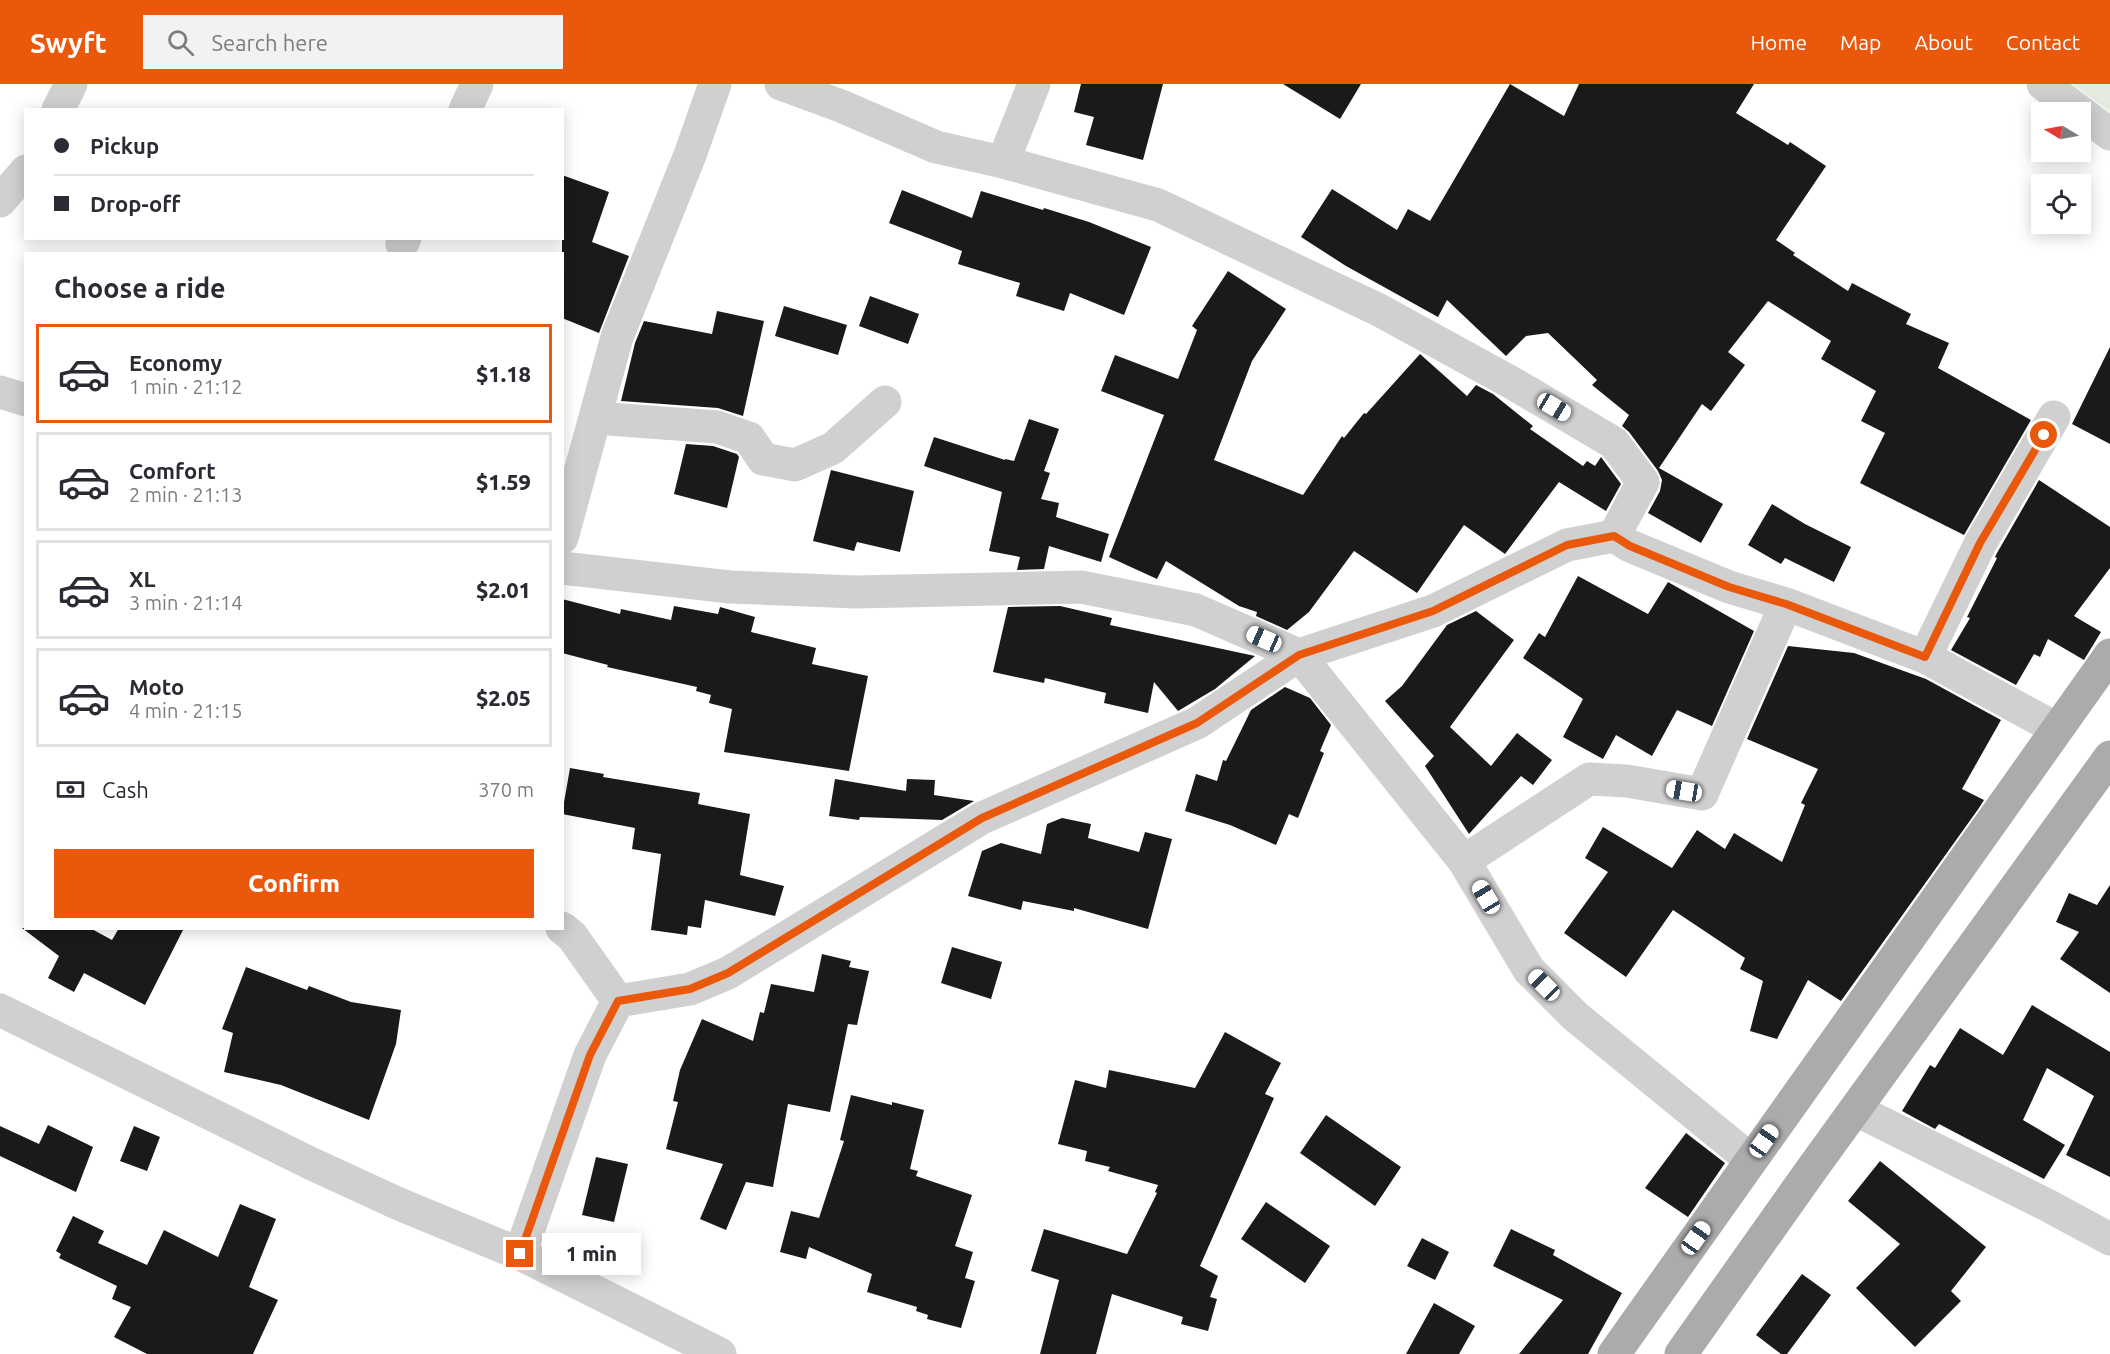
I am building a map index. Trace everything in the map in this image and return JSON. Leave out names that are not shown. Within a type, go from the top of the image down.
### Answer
[{"type":"main road","points":[[1614,1354],[2110,655]]},
{"type":"main road","points":[[1681,1354],[2110,757]]},
{"type":"street","points":[[59,108],[71,84]]},
{"type":"street","points":[[466,108],[477,84]]},
{"type":"street","points":[[564,531],[617,337],[690,155],[715,84]]},
{"type":"street","points":[[781,84],[841,106],[936,147],[1002,162],[1158,205],[1379,310],[1514,384],[1614,443],[1643,482],[1614,536]]},
{"type":"street","points":[[1002,162],[1034,84]]},
{"type":"street","points":[[2043,84],[2110,134]]},
{"type":"street","points":[[0,201],[24,173]]},
{"type":"street","points":[[0,392],[24,399]]},
{"type":"street","points":[[595,418],[717,427],[749,438],[764,459],[795,465],[833,448],[885,402]]},
{"type":"street","points":[[1925,657],[1980,543],[2054,417]]},
{"type":"street","points":[[618,1001],[690,989],[728,973],[982,818],[1197,723],[1299,655],[1433,611],[1567,545],[1614,536],[1630,546],[1729,587],[1786,604],[1925,657],[2057,729]]},
{"type":"street","points":[[564,568],[730,587],[855,592],[1081,586],[1196,610],[1299,655],[1464,861],[1529,970],[1575,1016],[1751,1160]]},
{"type":"street","points":[[1464,861],[1589,779],[1628,781],[1702,794],[1786,604]]},
{"type":"street","points":[[564,930],[572,936],[618,1001]]},
{"type":"street","points":[[520,1254],[590,1055],[618,1001]]},
{"type":"street","points":[[0,1010],[320,1168],[433,1219],[520,1254],[720,1354]]},
{"type":"street","points":[[1856,1110],[2048,1205],[2110,1239]]},
{"type":"shaded area","points":[[2072,84],[2110,84],[2110,112]]},
{"type":"building","points":[[1081,84],[1163,84],[1143,160],[1086,145],[1094,117],[1074,112]]},
{"type":"building","points":[[1283,84],[1361,84],[1340,119]]},
{"type":"building","points":[[1510,84],[1564,116],[1579,84],[1754,84],[1736,113],[1788,145],[1790,142],[1826,166],[1776,240],[1795,253],[1793,255],[1848,291],[1852,283],[1911,314],[1906,324],[1949,343],[1938,368],[2031,420],[1964,535],[1860,483],[1885,433],[1861,421],[1876,391],[1821,359],[1831,341],[1768,301],[1728,352],[1745,365],[1711,411],[1702,404],[1659,468],[1723,504],[1701,543],[1648,513],[1660,491],[1662,480],[1658,471],[1622,426],[1629,415],[1592,385],[1597,380],[1548,333],[1526,336],[1506,356],[1447,300],[1438,317],[1346,266],[1301,237],[1332,189],[1397,230],[1408,209],[1430,221]]},
{"type":"building","points":[[564,176],[609,192],[592,242],[629,256],[599,333],[564,319],[564,252],[562,252]]},
{"type":"building","points":[[902,190],[972,218],[981,191],[1089,222],[1151,247],[1124,315],[1070,293],[1064,311],[1016,296],[1020,283],[958,264],[962,251],[889,223]]},
{"type":"building","points":[[1228,271],[1286,309],[1252,361],[1214,460],[1303,495],[1342,436],[1344,438],[1364,413],[1366,414],[1420,354],[1467,396],[1476,385],[1493,394],[1533,426],[1530,429],[1583,466],[1587,461],[1595,466],[1601,457],[1621,484],[1606,511],[1559,482],[1505,554],[1464,525],[1417,593],[1354,551],[1309,612],[1287,630],[1256,616],[1257,612],[1239,606],[1166,561],[1157,579],[1109,557],[1164,415],[1101,391],[1115,355],[1178,379],[1197,330],[1192,326]]},
{"type":"building","points":[[870,296],[919,314],[908,344],[859,326]]},
{"type":"building","points":[[784,306],[847,325],[838,355],[775,336]]},
{"type":"building","points":[[717,311],[764,321],[743,416],[718,408],[621,401],[635,343],[644,321],[712,334]]},
{"type":"building","points":[[2110,347],[2110,444],[2072,424]]},
{"type":"building","points":[[1029,419],[1059,429],[1044,471],[1050,473],[1041,499],[1059,503],[1056,517],[1109,534],[1101,562],[1049,546],[1044,569],[1017,570],[1020,557],[989,551],[1002,492],[924,466],[934,437],[1014,461]]},
{"type":"building","points":[[686,444],[713,446],[737,454],[739,457],[727,508],[674,494]]},
{"type":"building","points":[[831,470],[914,491],[900,552],[857,542],[854,551],[813,541]]},
{"type":"building","points":[[2039,480],[2110,527],[2110,568],[2074,616],[2101,632],[2084,660],[2048,639],[2040,657],[2034,654],[2016,685],[1951,650],[1970,618],[1967,617],[1997,558],[1995,557],[1997,553]]},
{"type":"building","points":[[1772,504],[1851,547],[1834,582],[1785,558],[1781,564],[1748,545]]},
{"type":"building","points":[[1578,576],[1648,614],[1668,582],[1754,631],[1712,726],[1677,710],[1652,756],[1616,735],[1603,759],[1563,737],[1583,699],[1523,658],[1539,633],[1545,637]]},
{"type":"building","points":[[564,600],[620,614],[621,609],[671,620],[674,606],[718,614],[720,607],[755,617],[751,632],[816,648],[812,664],[868,676],[849,771],[724,752],[732,709],[709,703],[711,695],[696,691],[697,687],[607,667],[608,665],[564,654]]},
{"type":"building","points":[[1060,606],[1112,618],[1110,625],[1255,656],[1215,689],[1178,711],[1154,682],[1148,713],[1104,703],[1106,693],[1045,678],[1044,683],[993,672],[1008,607]]},
{"type":"building","points":[[1476,611],[1514,640],[1450,727],[1491,766],[1517,733],[1552,760],[1533,785],[1521,776],[1469,834],[1425,766],[1434,756],[1385,701],[1402,686],[1447,625]]},
{"type":"building","points":[[1788,646],[1854,653],[1926,679],[2001,720],[1962,789],[1984,800],[1979,808],[1841,1001],[1808,980],[1777,1039],[1750,1031],[1763,981],[1740,969],[1745,958],[1673,910],[1626,977],[1564,933],[1608,872],[1585,858],[1603,827],[1672,868],[1697,830],[1725,849],[1734,833],[1782,862],[1805,805],[1801,803],[1818,769],[1747,739]]},
{"type":"building","points":[[1285,687],[1310,698],[1331,725],[1320,751],[1324,753],[1298,818],[1289,814],[1276,845],[1230,825],[1185,811],[1196,774],[1217,781],[1223,760],[1226,761],[1251,710]]},
{"type":"building","points":[[570,768],[604,774],[603,777],[700,793],[698,804],[750,814],[740,875],[784,886],[775,916],[705,900],[701,928],[688,926],[687,935],[651,930],[661,854],[632,849],[635,828],[564,814]]},
{"type":"building","points":[[835,779],[906,791],[907,779],[935,780],[934,795],[974,801],[942,820],[860,817],[859,820],[829,816]]},
{"type":"building","points":[[1062,818],[1091,824],[1088,838],[1139,852],[1145,832],[1172,839],[1148,929],[1074,908],[1074,911],[1023,901],[1021,910],[968,896],[982,851],[1001,843],[1041,854],[1047,824]]},
{"type":"building","points":[[2110,885],[2110,993],[2060,959],[2079,932],[2056,922],[2069,893],[2097,905]]},
{"type":"building","points":[[25,930],[94,930],[112,940],[118,930],[183,930],[145,1005],[84,973],[74,992],[48,978],[59,956]]},
{"type":"building","points":[[952,947],[1002,962],[991,999],[941,983]]},
{"type":"building","points":[[822,954],[851,961],[849,967],[869,971],[857,1025],[848,1024],[830,1112],[788,1104],[773,1187],[746,1182],[726,1230],[700,1219],[723,1164],[666,1149],[678,1102],[673,1101],[680,1070],[702,1019],[753,1041],[760,1012],[764,1013],[771,984],[814,992]]},
{"type":"building","points":[[246,967],[307,990],[309,986],[351,1002],[401,1010],[396,1044],[369,1120],[281,1085],[224,1072],[233,1033],[222,1029]]},
{"type":"building","points":[[2032,1005],[2110,1052],[2110,1177],[2066,1155],[2094,1096],[2047,1068],[2023,1120],[2065,1145],[2044,1179],[1939,1124],[1935,1129],[1902,1111],[1930,1065],[1935,1068],[1960,1028],[2003,1055]]},
{"type":"building","points":[[1225,1032],[1281,1063],[1265,1094],[1274,1098],[1200,1266],[1218,1276],[1210,1297],[1217,1299],[1208,1331],[1181,1324],[1183,1317],[1112,1294],[1096,1354],[1040,1354],[1059,1280],[1031,1271],[1044,1229],[1127,1254],[1157,1193],[1155,1192],[1158,1185],[1108,1171],[1110,1167],[1085,1161],[1087,1151],[1058,1144],[1075,1080],[1106,1088],[1109,1070],[1195,1088]]},
{"type":"building","points":[[851,1095],[924,1110],[910,1169],[918,1171],[916,1176],[972,1195],[955,1246],[973,1252],[965,1278],[975,1281],[961,1328],[927,1319],[928,1315],[916,1311],[917,1307],[867,1292],[872,1274],[809,1247],[806,1259],[780,1252],[791,1211],[819,1218],[844,1141],[840,1140]]},
{"type":"building","points":[[1326,1115],[1401,1167],[1375,1206],[1300,1153]]},
{"type":"building","points":[[48,1125],[93,1147],[76,1192],[0,1156],[0,1126],[39,1144]]},
{"type":"building","points":[[134,1126],[160,1137],[147,1171],[120,1161]]},
{"type":"building","points":[[1686,1133],[1725,1163],[1688,1217],[1645,1188]]},
{"type":"building","points":[[596,1157],[628,1164],[614,1222],[582,1215]]},
{"type":"building","points":[[1880,1161],[1986,1247],[1951,1291],[1961,1301],[1915,1347],[1856,1288],[1900,1244],[1848,1201]]},
{"type":"building","points":[[1266,1202],[1330,1246],[1305,1283],[1241,1239]]},
{"type":"building","points":[[240,1204],[276,1219],[249,1287],[278,1300],[253,1354],[147,1354],[114,1337],[131,1307],[112,1299],[117,1286],[59,1258],[61,1254],[56,1251],[73,1216],[104,1231],[98,1243],[147,1265],[164,1230],[218,1257]]},
{"type":"building","points":[[1511,1229],[1555,1250],[1553,1255],[1622,1293],[1588,1354],[1519,1354],[1563,1300],[1493,1266]]},
{"type":"building","points":[[1422,1238],[1449,1252],[1435,1280],[1407,1266]]},
{"type":"building","points":[[1802,1274],[1831,1295],[1787,1354],[1781,1354],[1756,1335]]},
{"type":"building","points":[[1434,1303],[1475,1326],[1459,1354],[1406,1354]]},
{"type":"route","points":[[520,1254],[590,1055],[618,1001],[690,989],[728,973],[982,818],[1197,723],[1299,655],[1433,611],[1567,545],[1614,536],[1630,546],[1729,587],[1786,604],[1925,657],[1980,543],[2044,435]]}]
